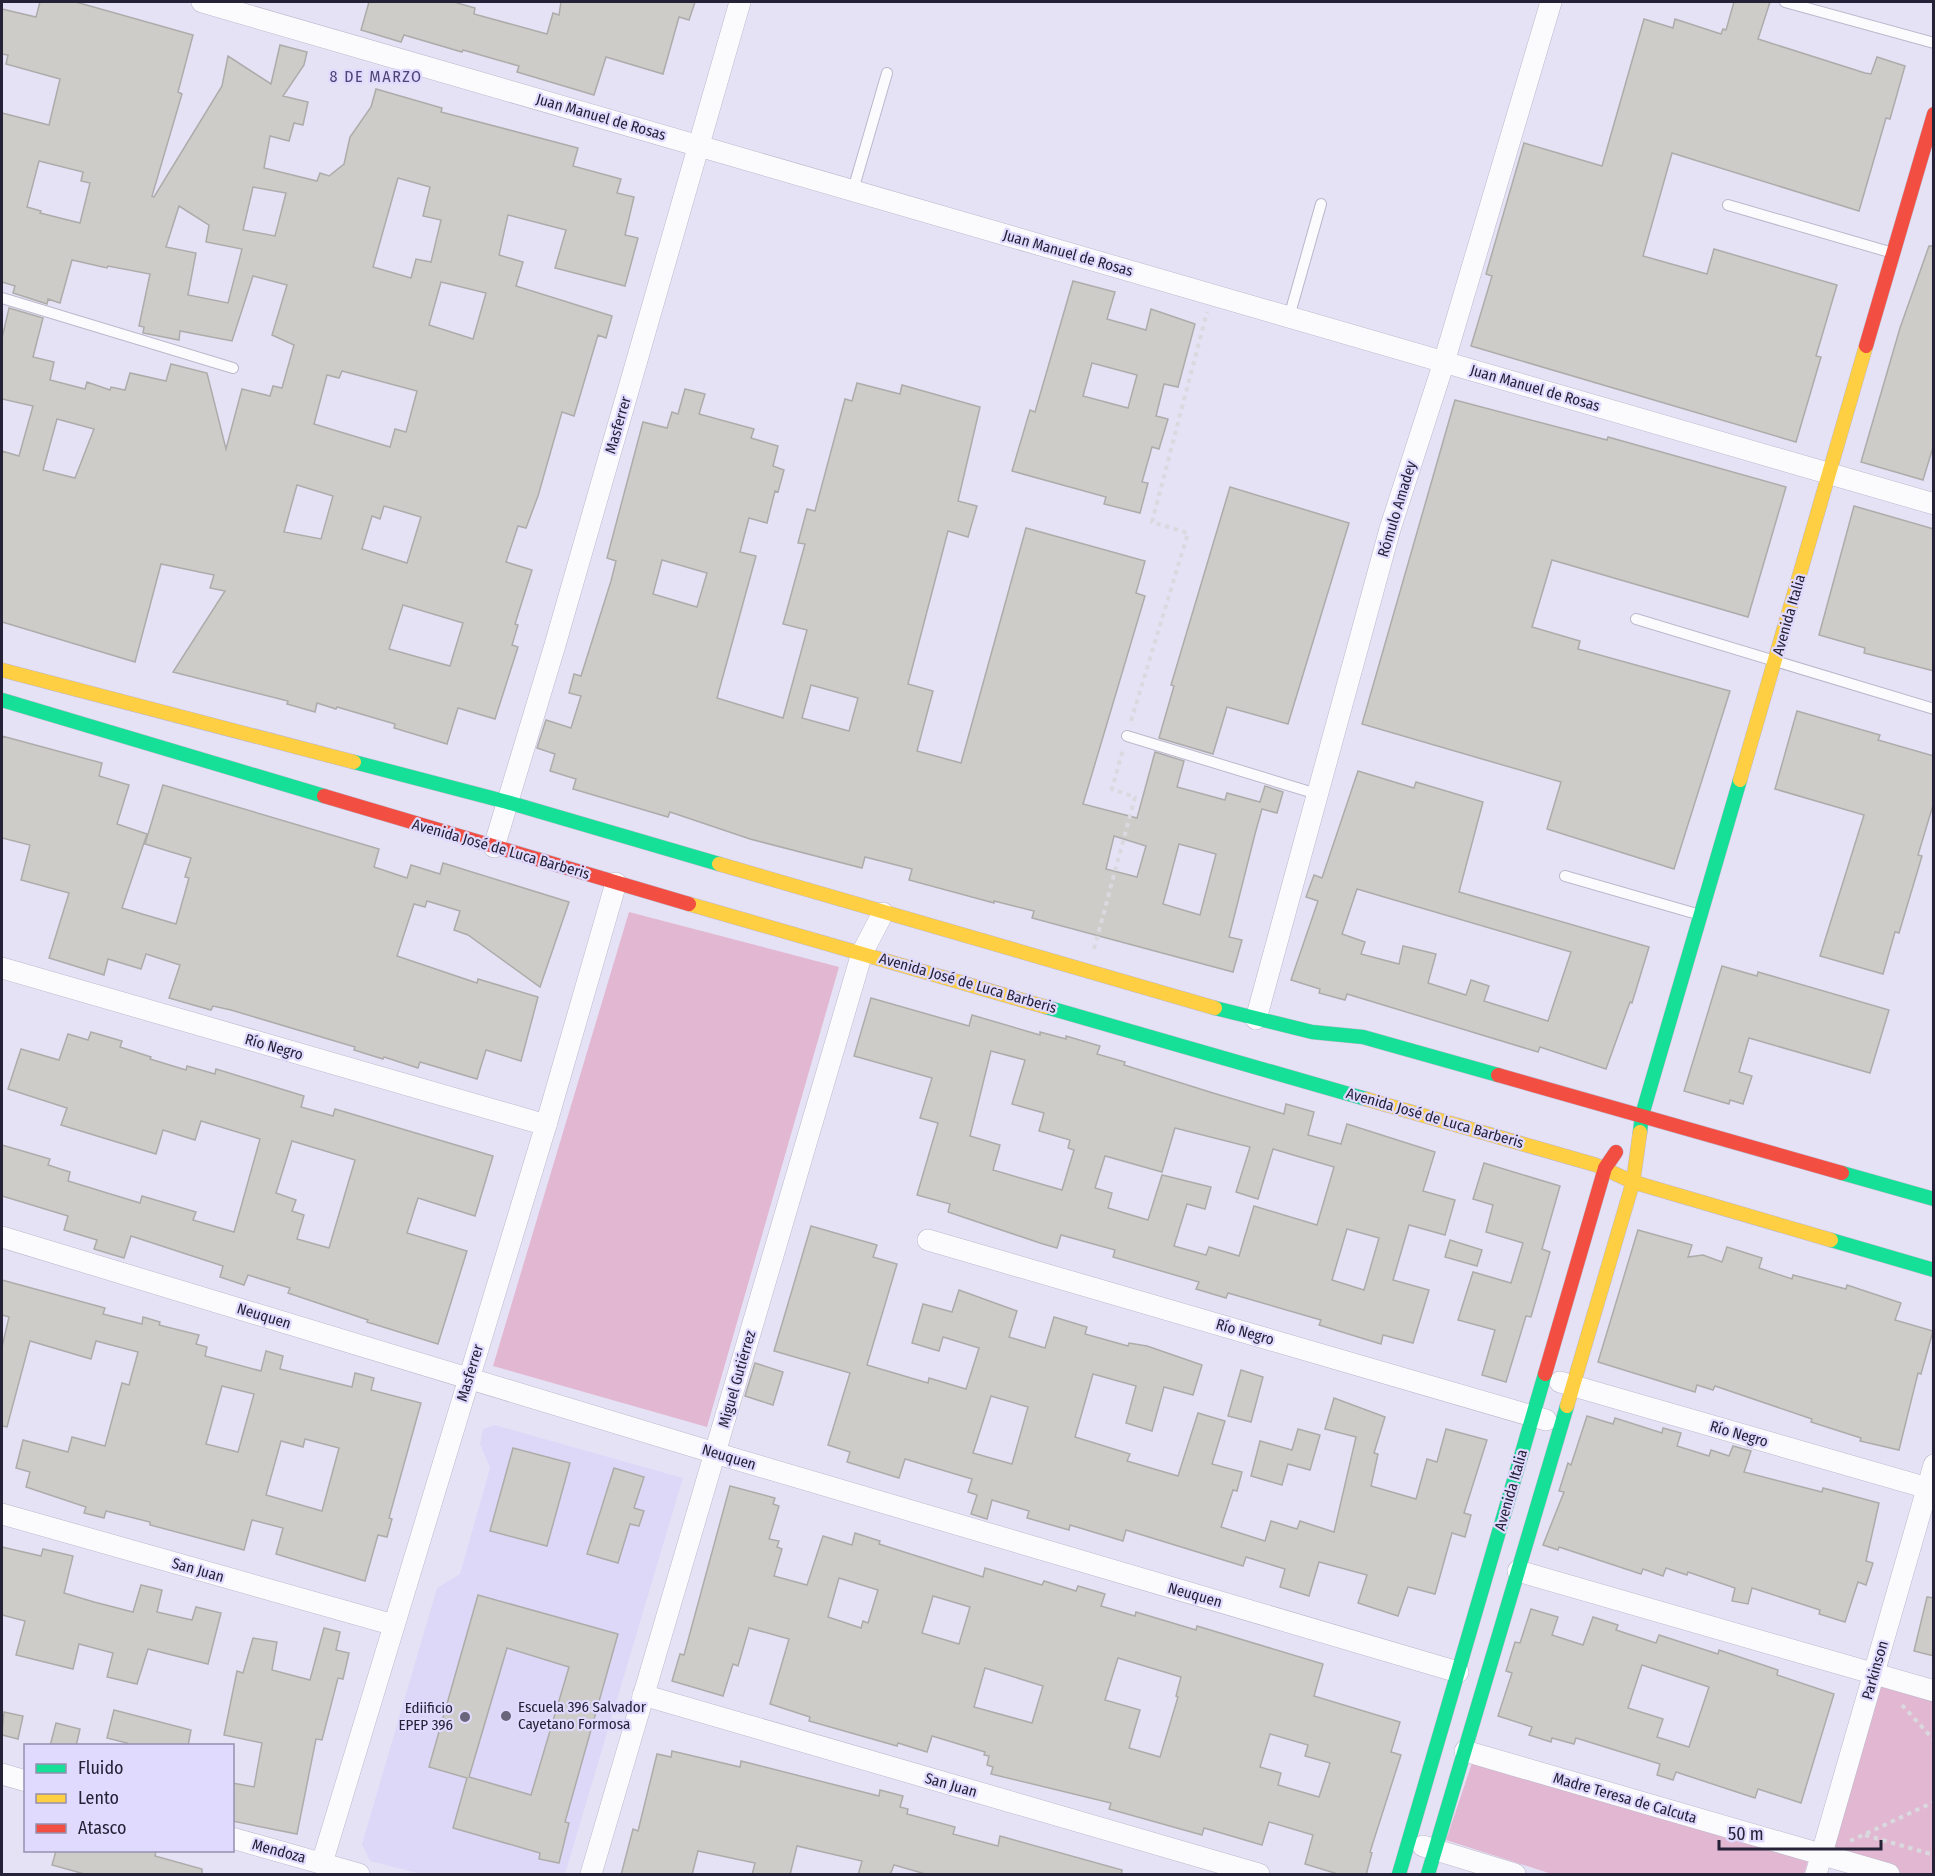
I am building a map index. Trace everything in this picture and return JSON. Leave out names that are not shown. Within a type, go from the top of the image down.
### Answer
[{"type":"main road","name":"Avenida Italia","points":[[1428,1875],[1633,1182],[1642,1115],[1934,114]]},
{"type":"main road","points":[[2,670],[507,802],[1087,973],[1312,1032],[1363,1037],[1934,1199]]},
{"type":"main road","name":"Avenida José de Luca Barberis","points":[[2,700],[616,883],[862,952],[1605,1168],[1633,1182],[1934,1270]]},
{"type":"main road","name":"Avenida Italia","points":[[1399,1875],[1605,1168],[1642,1115]]},
{"type":"street","name":"Juan Manuel de Rosas","points":[[202,2],[1934,504]]},
{"type":"street","name":"Masferrer","points":[[494,847],[555,645],[740,2]]},
{"type":"street","name":"Rómulo Amadey","points":[[1256,1019],[1390,529],[1444,362],[1551,2]]},
{"type":"street","name":"Masferrer","points":[[322,1863],[546,1125],[616,883]]},
{"type":"street","name":"Miguel Gutiérrez","points":[[591,1875],[862,952],[883,913]]},
{"type":"street","name":"Río Negro","points":[[2,968],[546,1125]]},
{"type":"street","name":"Neuquen","points":[[2,1237],[715,1453],[1458,1672]]},
{"type":"street","name":"Río Negro","points":[[928,1240],[1561,1425]]},
{"type":"street","name":"Río Negro","points":[[1544,1377],[1930,1489]]},
{"type":"street","name":"Parkinson","points":[[1818,1865],[1873,1674],[1930,1489],[1934,1465]]},
{"type":"street","name":"San Juan","points":[[2,1515],[394,1625]]},
{"type":"street","points":[[1518,1571],[1934,1691]]},
{"type":"street","name":"San Juan","points":[[644,1695],[1259,1875]]},
{"type":"street","name":"Madre Teresa de Calcuta","points":[[1465,1751],[1818,1865],[1889,1875]]},
{"type":"street","points":[[2,1774],[24,1780]]},
{"type":"street","name":"Mendoza","points":[[234,1839],[359,1875]]},
{"type":"street","points":[[1408,1842],[1515,1875]]},
{"type":"lane","points":[[1785,2],[1934,43]]},
{"type":"lane","points":[[853,190],[887,74]]},
{"type":"lane","points":[[1289,316],[1321,204]]},
{"type":"lane","points":[[1728,205],[1893,253]]},
{"type":"lane","points":[[2,298],[233,368]]},
{"type":"lane","points":[[1636,619],[1934,709]]},
{"type":"lane","points":[[1127,736],[1317,794]]},
{"type":"lane","points":[[1565,876],[1701,915]]},
{"type":"path","points":[[1087,973],[1135,797],[1112,789],[1188,533],[1152,522],[1212,294]]},
{"type":"path","points":[[1899,1702],[1934,1740]]},
{"type":"path","points":[[1818,1865],[1864,1835],[1934,1802]]},
{"type":"path","points":[[1864,1835],[1934,1855]]},
{"type":"shaded area","points":[[629,912],[839,967],[707,1427],[493,1366]]},
{"type":"shaded area","name":"Escuela 396 Salvador Cayetano Formosa","points":[[495,1425],[683,1478],[565,1874],[421,1874],[370,1861],[362,1844],[437,1588],[460,1574],[490,1468],[480,1444],[483,1429]]},
{"type":"shaded area","points":[[1875,1676],[1933,1694],[1933,1874],[1905,1874],[1826,1852]]},
{"type":"shaded area","points":[[1472,1763],[1809,1858],[1804,1874],[1552,1874],[1446,1840]]},
{"type":"building","points":[[40,2],[76,2],[193,35],[178,92],[182,94],[152,196],[154,197],[222,86],[228,56],[271,84],[280,45],[307,52],[304,65],[283,96],[308,102],[303,125],[294,123],[289,141],[270,136],[264,168],[317,181],[320,173],[329,176],[344,164],[350,137],[371,107],[376,89],[442,108],[441,112],[578,148],[573,166],[621,179],[617,193],[634,197],[625,235],[638,238],[625,286],[555,268],[566,230],[508,215],[499,255],[523,262],[516,286],[612,316],[606,338],[598,335],[574,416],[562,412],[538,496],[526,528],[518,526],[506,562],[532,570],[515,624],[518,625],[512,645],[518,647],[495,719],[458,708],[447,744],[394,728],[395,724],[337,707],[336,709],[317,703],[315,712],[287,704],[288,701],[173,672],[225,591],[210,588],[214,575],[161,564],[135,662],[2,622],[2,451],[19,456],[33,406],[2,399],[2,338],[9,308],[43,318],[33,357],[54,362],[50,380],[85,389],[87,382],[110,390],[111,387],[125,390],[130,373],[166,381],[171,364],[207,373],[226,449],[242,389],[270,396],[273,386],[282,388],[294,345],[272,335],[287,285],[253,276],[232,341],[180,331],[179,340],[143,333],[144,327],[139,326],[150,274],[72,260],[60,303],[48,299],[47,304],[13,293],[15,286],[2,282],[2,113],[49,125],[60,79],[6,64],[8,55],[2,54],[2,9],[36,17]],"holes":[[[39,161],[83,172],[81,181],[90,183],[80,223],[40,213],[41,211],[27,207]],[[398,178],[430,187],[423,216],[441,220],[431,262],[416,259],[411,278],[373,267]],[[253,187],[286,193],[275,236],[243,230]],[[179,206],[209,225],[206,242],[242,249],[228,303],[188,295],[196,253],[166,247]],[[441,282],[486,293],[473,339],[429,325]],[[342,371],[417,391],[406,432],[395,429],[390,447],[314,424],[327,375],[339,378]],[[57,419],[94,429],[75,478],[43,470]],[[297,485],[333,496],[321,539],[284,532]],[[384,506],[421,517],[407,563],[362,549],[372,516],[380,519]],[[403,605],[463,623],[450,666],[389,649]]]},
{"type":"building","points":[[369,2],[454,2],[475,8],[474,14],[547,34],[553,13],[559,15],[561,2],[695,2],[689,20],[679,17],[663,74],[606,57],[594,95],[517,72],[519,66],[463,50],[462,52],[404,35],[401,42],[361,30]]},
{"type":"building","points":[[1734,2],[1770,2],[1758,39],[1865,73],[1871,74],[1877,57],[1905,66],[1890,119],[1886,118],[1859,211],[1672,153],[1643,256],[1707,274],[1714,249],[1837,285],[1816,356],[1821,357],[1796,442],[1471,346],[1492,276],[1486,274],[1524,143],[1602,166],[1644,19],[1673,28],[1675,19],[1721,34],[1723,29],[1726,30]]},
{"type":"building","points":[[1929,246],[1934,246],[1934,444],[1923,480],[1861,462],[1900,328]]},
{"type":"building","points":[[1073,281],[1115,292],[1107,319],[1146,330],[1151,309],[1195,324],[1178,387],[1164,384],[1156,416],[1168,419],[1159,449],[1152,447],[1142,482],[1148,483],[1140,513],[1104,504],[1106,497],[1012,471],[1030,410],[1035,412]],"holes":[[[1092,363],[1137,375],[1128,408],[1083,396]]]},
{"type":"building","points":[[857,383],[900,394],[902,385],[980,407],[958,501],[977,506],[968,537],[948,531],[908,684],[933,691],[917,751],[961,763],[1026,528],[1145,561],[1136,593],[1145,596],[1083,804],[1137,818],[1155,752],[1184,761],[1177,787],[1225,800],[1227,793],[1260,802],[1265,786],[1283,792],[1277,813],[1262,809],[1255,834],[1229,937],[1242,940],[1233,972],[1032,918],[1034,911],[994,901],[994,903],[909,880],[912,869],[865,857],[862,868],[750,839],[670,812],[668,817],[573,789],[576,779],[550,771],[555,754],[537,748],[546,720],[571,728],[581,696],[569,693],[574,674],[581,676],[611,581],[616,561],[607,558],[643,422],[667,428],[672,412],[678,414],[685,389],[705,394],[699,414],[754,429],[751,438],[778,446],[773,466],[784,470],[778,492],[775,491],[767,523],[749,518],[740,552],[756,556],[717,698],[783,718],[807,630],[783,624],[805,544],[798,543],[807,509],[815,511],[845,399],[852,401]],"holes":[[[662,560],[707,573],[697,607],[653,594]],[[811,685],[858,698],[849,731],[802,718]],[[1114,836],[1146,846],[1137,877],[1106,869]],[[1179,844],[1216,854],[1200,915],[1163,904]]]},
{"type":"building","points":[[1455,400],[1607,440],[1608,437],[1786,487],[1748,617],[1552,560],[1532,627],[1580,641],[1578,649],[1730,691],[1674,869],[1547,829],[1561,782],[1362,724]]},
{"type":"building","points":[[1230,487],[1349,523],[1288,724],[1227,707],[1213,754],[1159,738],[1174,686],[1171,685]]},
{"type":"building","points":[[1854,506],[1934,529],[1934,671],[1864,653],[1865,648],[1819,635]]},
{"type":"building","points":[[1797,711],[1880,735],[1878,740],[1934,756],[1934,802],[1918,855],[1922,856],[1899,933],[1895,932],[1883,974],[1820,956],[1864,815],[1775,789]]},
{"type":"building","points":[[2,736],[102,763],[99,776],[129,785],[117,824],[147,834],[122,908],[176,924],[189,878],[185,877],[191,858],[145,844],[163,785],[379,849],[374,867],[407,878],[411,865],[440,874],[443,863],[569,902],[540,987],[468,935],[454,930],[460,911],[427,901],[425,907],[414,904],[397,956],[477,983],[478,979],[538,997],[521,1061],[486,1050],[477,1079],[420,1062],[418,1068],[231,1010],[213,1006],[211,1010],[169,998],[180,965],[146,954],[141,969],[108,959],[104,975],[49,958],[69,893],[21,880],[30,845],[2,838]]},
{"type":"building","points":[[1358,771],[1414,788],[1416,782],[1483,802],[1459,892],[1649,947],[1632,1003],[1630,1002],[1606,1069],[1540,1047],[1538,1052],[1347,994],[1345,1000],[1319,993],[1320,989],[1291,980],[1318,901],[1306,897],[1314,875],[1322,878]],"holes":[[[1357,889],[1571,952],[1548,1021],[1484,1001],[1489,986],[1471,980],[1466,995],[1428,983],[1436,954],[1403,946],[1399,964],[1361,954],[1365,942],[1342,934]]]},
{"type":"building","points":[[1722,966],[1757,976],[1758,972],[1889,1010],[1870,1073],[1749,1038],[1739,1072],[1752,1076],[1743,1104],[1730,1100],[1729,1104],[1684,1091]]},
{"type":"building","points":[[871,998],[969,1026],[972,1015],[1040,1035],[1040,1032],[1066,1039],[1066,1036],[1100,1046],[1097,1054],[1125,1062],[1124,1065],[1213,1093],[1284,1114],[1286,1104],[1314,1112],[1308,1135],[1341,1144],[1347,1124],[1435,1152],[1423,1191],[1455,1200],[1445,1235],[1409,1225],[1393,1280],[1429,1290],[1413,1343],[1383,1335],[1381,1344],[1319,1325],[1321,1320],[1228,1293],[1226,1298],[1196,1289],[1199,1282],[1113,1257],[1115,1250],[1061,1235],[1057,1248],[948,1212],[950,1204],[917,1195],[938,1123],[920,1118],[932,1078],[854,1056]],"holes":[[[991,1051],[1025,1060],[1012,1104],[1044,1113],[1039,1131],[1070,1140],[1068,1148],[1074,1150],[1062,1190],[993,1170],[1000,1145],[970,1136]],[[1175,1128],[1250,1147],[1236,1192],[1258,1199],[1273,1149],[1334,1167],[1317,1225],[1254,1206],[1239,1256],[1209,1247],[1206,1255],[1174,1246],[1187,1204],[1205,1209],[1211,1187],[1162,1175],[1148,1220],[1108,1208],[1112,1193],[1095,1188],[1105,1156],[1162,1172]],[[1347,1229],[1379,1238],[1364,1290],[1332,1280]]]},
{"type":"building","points":[[91,1032],[122,1041],[120,1047],[151,1057],[150,1059],[186,1070],[187,1066],[215,1074],[216,1069],[304,1096],[301,1107],[333,1116],[335,1109],[493,1156],[475,1216],[418,1198],[407,1233],[467,1251],[438,1344],[367,1322],[368,1320],[288,1293],[290,1288],[248,1275],[244,1285],[220,1277],[223,1266],[131,1236],[124,1258],[94,1249],[97,1240],[64,1230],[68,1216],[2,1196],[2,1145],[50,1159],[48,1165],[70,1172],[68,1181],[140,1203],[142,1196],[196,1212],[193,1220],[234,1232],[260,1139],[201,1121],[195,1140],[163,1130],[156,1154],[61,1125],[67,1108],[8,1089],[21,1049],[59,1060],[68,1034],[88,1040]],"holes":[[[292,1141],[355,1160],[329,1248],[297,1239],[304,1215],[292,1211],[296,1200],[276,1193]]]},
{"type":"building","points":[[1484,1163],[1560,1186],[1542,1249],[1550,1252],[1531,1317],[1526,1316],[1506,1382],[1482,1375],[1495,1330],[1458,1320],[1473,1272],[1511,1283],[1523,1243],[1486,1232],[1493,1205],[1473,1199]]},
{"type":"building","points":[[811,1226],[877,1245],[873,1257],[897,1264],[867,1365],[928,1383],[929,1378],[966,1389],[979,1348],[943,1337],[939,1351],[912,1343],[923,1304],[952,1312],[959,1290],[1017,1311],[1009,1337],[1045,1348],[1054,1317],[1087,1327],[1085,1334],[1128,1346],[1129,1343],[1147,1346],[1202,1365],[1193,1395],[1164,1387],[1152,1431],[1126,1423],[1136,1386],[1093,1374],[1075,1437],[1130,1454],[1127,1461],[1178,1476],[1198,1413],[1225,1421],[1212,1464],[1242,1472],[1237,1491],[1233,1490],[1221,1527],[1265,1541],[1271,1521],[1297,1529],[1300,1521],[1334,1532],[1356,1437],[1325,1429],[1334,1398],[1385,1417],[1374,1453],[1378,1454],[1371,1486],[1416,1499],[1427,1459],[1437,1462],[1446,1429],[1487,1440],[1464,1513],[1471,1515],[1465,1537],[1452,1533],[1435,1594],[1408,1587],[1398,1616],[1358,1603],[1367,1575],[1319,1562],[1309,1596],[1280,1587],[1285,1569],[1246,1557],[1243,1566],[1126,1530],[1123,1541],[1070,1525],[1069,1530],[1027,1518],[1029,1511],[992,1500],[987,1519],[971,1514],[977,1495],[968,1492],[972,1479],[905,1459],[899,1478],[847,1462],[850,1452],[828,1445],[850,1373],[774,1351]],"holes":[[[991,1396],[1028,1407],[1012,1464],[973,1453]]]},
{"type":"building","points":[[1638,1230],[1692,1245],[1688,1257],[1703,1255],[1722,1262],[1727,1247],[1762,1258],[1759,1268],[1792,1279],[1793,1275],[1846,1289],[1847,1285],[1901,1303],[1895,1320],[1933,1331],[1921,1374],[1918,1373],[1899,1450],[1860,1441],[1861,1438],[1811,1422],[1812,1419],[1715,1386],[1713,1390],[1697,1385],[1695,1392],[1598,1362]]},
{"type":"building","points":[[1450,1240],[1482,1250],[1477,1266],[1445,1257]]},
{"type":"building","points":[[2,1280],[105,1308],[103,1314],[142,1324],[143,1317],[160,1322],[159,1325],[199,1335],[196,1344],[207,1347],[205,1356],[261,1371],[266,1351],[283,1356],[280,1369],[352,1387],[355,1373],[374,1378],[371,1390],[421,1403],[389,1518],[392,1519],[387,1537],[378,1535],[365,1581],[276,1554],[283,1528],[252,1520],[244,1550],[106,1511],[104,1518],[84,1513],[86,1507],[26,1487],[30,1472],[16,1468],[23,1440],[68,1452],[72,1437],[105,1446],[122,1383],[129,1385],[138,1352],[96,1341],[91,1359],[30,1341],[7,1427],[2,1426],[2,1347],[9,1317],[2,1315]],"holes":[[[222,1386],[254,1394],[238,1452],[206,1444]],[[305,1439],[339,1448],[322,1511],[266,1495],[281,1441],[303,1447]]]},
{"type":"building","points":[[755,1363],[783,1372],[773,1405],[745,1396]]},
{"type":"building","points":[[1241,1370],[1263,1377],[1251,1422],[1228,1416]]},
{"type":"building","points":[[1587,1416],[1613,1424],[1615,1418],[1662,1433],[1663,1428],[1681,1433],[1677,1446],[1709,1456],[1711,1450],[1729,1456],[1733,1446],[1751,1451],[1744,1472],[1822,1492],[1823,1488],[1879,1503],[1866,1561],[1873,1563],[1866,1585],[1858,1582],[1845,1622],[1819,1614],[1820,1610],[1752,1588],[1748,1604],[1732,1601],[1735,1588],[1688,1572],[1687,1575],[1666,1568],[1663,1576],[1643,1569],[1641,1574],[1559,1547],[1558,1550],[1543,1545],[1564,1492],[1559,1491],[1568,1463],[1571,1465]]},
{"type":"building","points":[[1298,1429],[1320,1435],[1310,1470],[1288,1464],[1282,1485],[1251,1476],[1260,1441],[1292,1450]]},
{"type":"building","points":[[513,1448],[570,1463],[547,1546],[490,1531]]},
{"type":"building","points":[[614,1468],[644,1477],[634,1508],[644,1511],[639,1526],[630,1524],[618,1563],[587,1554]]},
{"type":"building","points":[[730,1486],[775,1498],[773,1504],[779,1506],[769,1539],[779,1541],[777,1547],[782,1549],[774,1576],[807,1585],[823,1536],[852,1545],[855,1533],[880,1541],[879,1544],[983,1577],[985,1568],[1042,1585],[1044,1581],[1076,1591],[1078,1586],[1105,1594],[1101,1606],[1135,1616],[1136,1612],[1196,1630],[1197,1626],[1323,1664],[1314,1696],[1400,1722],[1391,1752],[1401,1755],[1370,1852],[1372,1853],[1366,1875],[1341,1875],[1305,1864],[1313,1835],[1269,1822],[1262,1845],[1204,1828],[1202,1835],[1109,1809],[1111,1803],[991,1774],[993,1767],[987,1765],[989,1756],[984,1755],[985,1752],[932,1736],[927,1752],[898,1743],[897,1746],[809,1721],[810,1717],[770,1704],[789,1639],[749,1628],[738,1666],[733,1664],[723,1696],[672,1681],[680,1654],[684,1655]],"holes":[[[839,1578],[878,1590],[868,1623],[863,1621],[861,1628],[828,1617]],[[933,1596],[970,1607],[959,1644],[922,1633]],[[1118,1658],[1181,1677],[1176,1696],[1178,1697],[1160,1757],[1129,1748],[1140,1710],[1105,1700]],[[985,1668],[1043,1686],[1032,1723],[974,1707]],[[1270,1734],[1308,1745],[1305,1756],[1330,1763],[1319,1797],[1278,1785],[1281,1773],[1260,1767]]]},
{"type":"building","points":[[2,1547],[41,1556],[43,1549],[73,1556],[64,1593],[133,1612],[141,1585],[162,1590],[157,1612],[192,1620],[196,1607],[221,1613],[208,1664],[148,1649],[137,1684],[107,1677],[113,1653],[79,1644],[73,1669],[16,1655],[25,1621],[2,1615]]},
{"type":"building","name":"Ediificio EPEP 396","points":[[478,1595],[618,1634],[565,1822],[569,1823],[559,1863],[539,1859],[540,1853],[453,1828],[467,1778],[429,1767]],"holes":[[[507,1648],[569,1667],[531,1795],[469,1777]]]},
{"type":"building","points":[[1927,1597],[1934,1598],[1934,1656],[1914,1651]]},
{"type":"building","points":[[1531,1609],[1558,1617],[1552,1635],[1583,1645],[1593,1617],[1618,1625],[1616,1630],[1656,1643],[1659,1635],[1718,1654],[1719,1650],[1778,1670],[1777,1675],[1834,1694],[1801,1803],[1758,1789],[1755,1798],[1676,1772],[1673,1780],[1657,1775],[1660,1764],[1576,1738],[1574,1744],[1552,1738],[1551,1742],[1529,1735],[1532,1727],[1498,1716],[1512,1673],[1506,1671],[1515,1642],[1520,1643]],"holes":[[[1642,1665],[1709,1687],[1689,1747],[1657,1737],[1663,1719],[1628,1708]]]},
{"type":"building","points":[[324,1628],[340,1632],[336,1650],[349,1653],[343,1679],[338,1678],[322,1740],[316,1739],[297,1834],[234,1821],[234,1783],[254,1787],[262,1743],[224,1735],[237,1671],[243,1673],[253,1638],[277,1642],[272,1670],[310,1680]]},
{"type":"building","points":[[114,1710],[191,1730],[188,1744],[127,1744],[107,1738]]},
{"type":"building","points":[[4,1712],[23,1716],[18,1739],[2,1735]]},
{"type":"building","points":[[56,1723],[80,1729],[76,1744],[51,1744]]},
{"type":"building","points":[[672,1751],[740,1767],[741,1761],[879,1796],[880,1790],[903,1796],[900,1807],[908,1809],[907,1814],[955,1827],[953,1834],[998,1846],[1000,1836],[1122,1870],[1121,1875],[929,1875],[894,1865],[890,1875],[858,1875],[862,1861],[797,1846],[790,1875],[752,1875],[755,1863],[698,1851],[692,1875],[621,1875],[633,1829],[638,1831],[657,1754],[671,1757]]},
{"type":"building","points":[[56,1852],[156,1852],[155,1856],[202,1869],[202,1875],[88,1875],[52,1865]]},
{"type":"traffic: fast","points":[[2,700],[324,796]]},
{"type":"traffic: fast","points":[[354,762],[507,802],[719,864]]},
{"type":"traffic: fast","points":[[1640,1132],[1642,1115],[1740,780]]},
{"type":"traffic: fast","points":[[1046,1007],[1366,1099]]},
{"type":"traffic: fast","points":[[1215,1008],[1312,1032],[1363,1037],[1498,1075]]},
{"type":"traffic: fast","points":[[1842,1173],[1934,1199]]},
{"type":"traffic: fast","points":[[1831,1240],[1934,1270]]},
{"type":"traffic: fast","points":[[1399,1874],[1545,1374]]},
{"type":"traffic: fast","points":[[1428,1874],[1567,1406]]},
{"type":"traffic: slow","points":[[1740,780],[1866,346]]},
{"type":"traffic: slow","points":[[2,670],[354,762]]},
{"type":"traffic: slow","points":[[719,864],[1215,1008]]},
{"type":"traffic: slow","points":[[689,904],[1046,1007]]},
{"type":"traffic: slow","points":[[1366,1099],[1596,1165],[1633,1182],[1831,1240]]},
{"type":"traffic: slow","points":[[1567,1406],[1633,1182],[1640,1132]]},
{"type":"traffic: jam","points":[[1866,346],[1934,114]]},
{"type":"traffic: jam","points":[[324,796],[689,904]]},
{"type":"traffic: jam","points":[[1498,1075],[1842,1173]]},
{"type":"traffic: jam","points":[[1545,1374],[1605,1168],[1616,1152]]},
{"type":"place","name":"Escuela 396 Salvador Cayetano Formosa","points":[[506,1716]]},
{"type":"place","name":"Ediificio EPEP 396","points":[[465,1717]]},
{"type":"district","name":"8 DE MARZO","points":[[376,76]]}]
